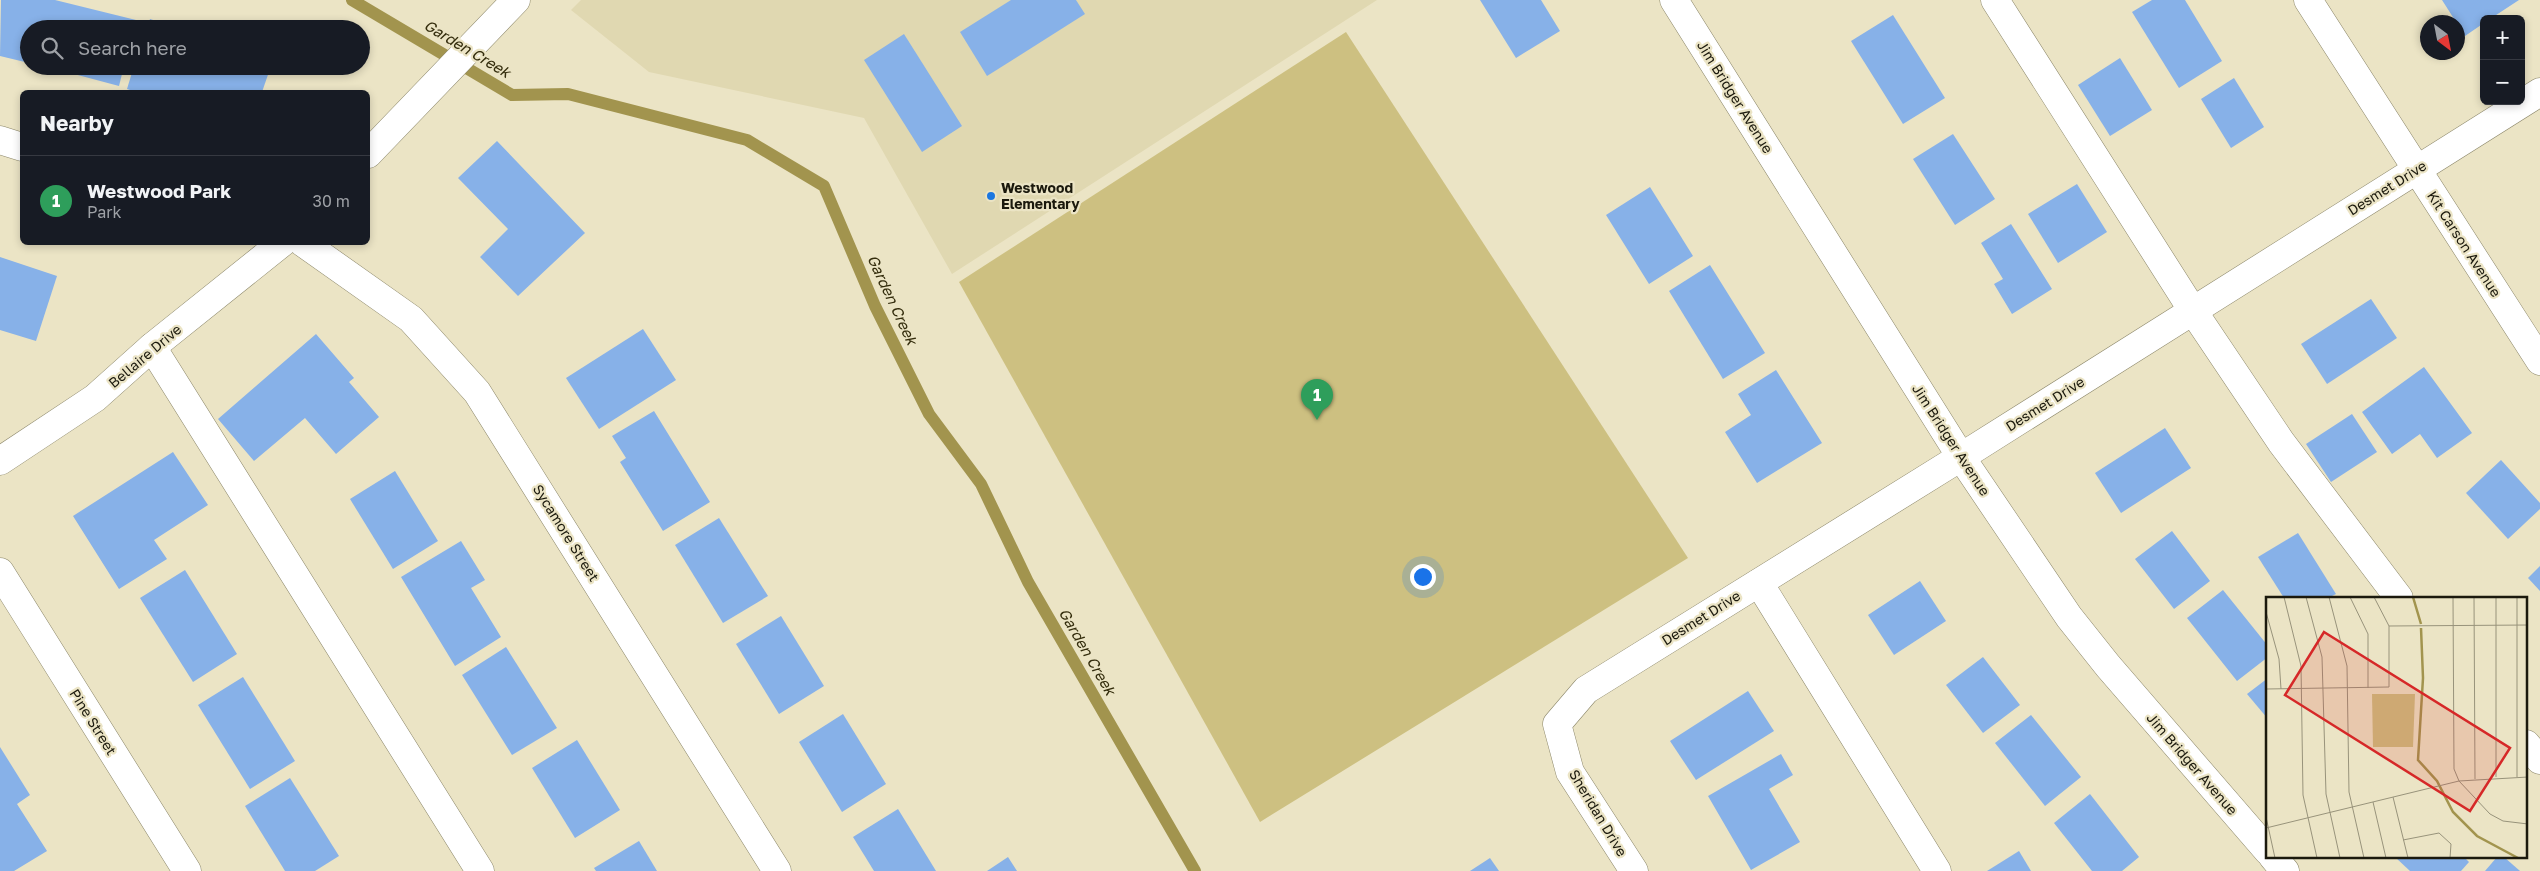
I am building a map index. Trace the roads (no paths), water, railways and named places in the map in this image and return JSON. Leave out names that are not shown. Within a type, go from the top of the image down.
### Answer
[{"type":"street","points":[[370,152],[516,0]]},
{"type":"street","name":"Jim Bridger Avenue","points":[[1674,0],[1961,457],[2069,617],[2266,849]]},
{"type":"street","points":[[1995,0],[2192,311],[2281,442],[2399,597]]},
{"type":"street","name":"Kit Carson Avenue","points":[[2308,0],[2540,361]]},
{"type":"street","name":"Desmet Drive","points":[[1557,724],[1586,690],[1961,457],[2540,92]]},
{"type":"street","points":[[0,140],[20,146]]},
{"type":"street","name":"Bellaire Drive","points":[[0,461],[96,398],[152,347],[201,310],[279,245]]},
{"type":"street","name":"Sycamore Street","points":[[306,245],[411,319],[477,392],[777,871]]},
{"type":"street","points":[[152,347],[480,871]]},
{"type":"street","name":"Pine Street","points":[[0,572],[187,871]]},
{"type":"street","points":[[1759,583],[1937,871]]},
{"type":"street","name":"Sheridan Drive","points":[[1557,724],[1570,772],[1634,871]]},
{"type":"street","points":[[2528,746],[2540,760]]},
{"type":"street","points":[[2274,858],[2285,871]]},
{"type":"waterway","name":"Garden Creek","points":[[352,0],[512,95],[568,94],[747,140],[824,186],[875,306],[929,414],[981,484],[1028,582],[1195,871]]},
{"type":"place","name":"Westwood Elementary","points":[[991,196]]},
{"type":"place","name":"Westwood Park","points":[[1317,420]]}]
